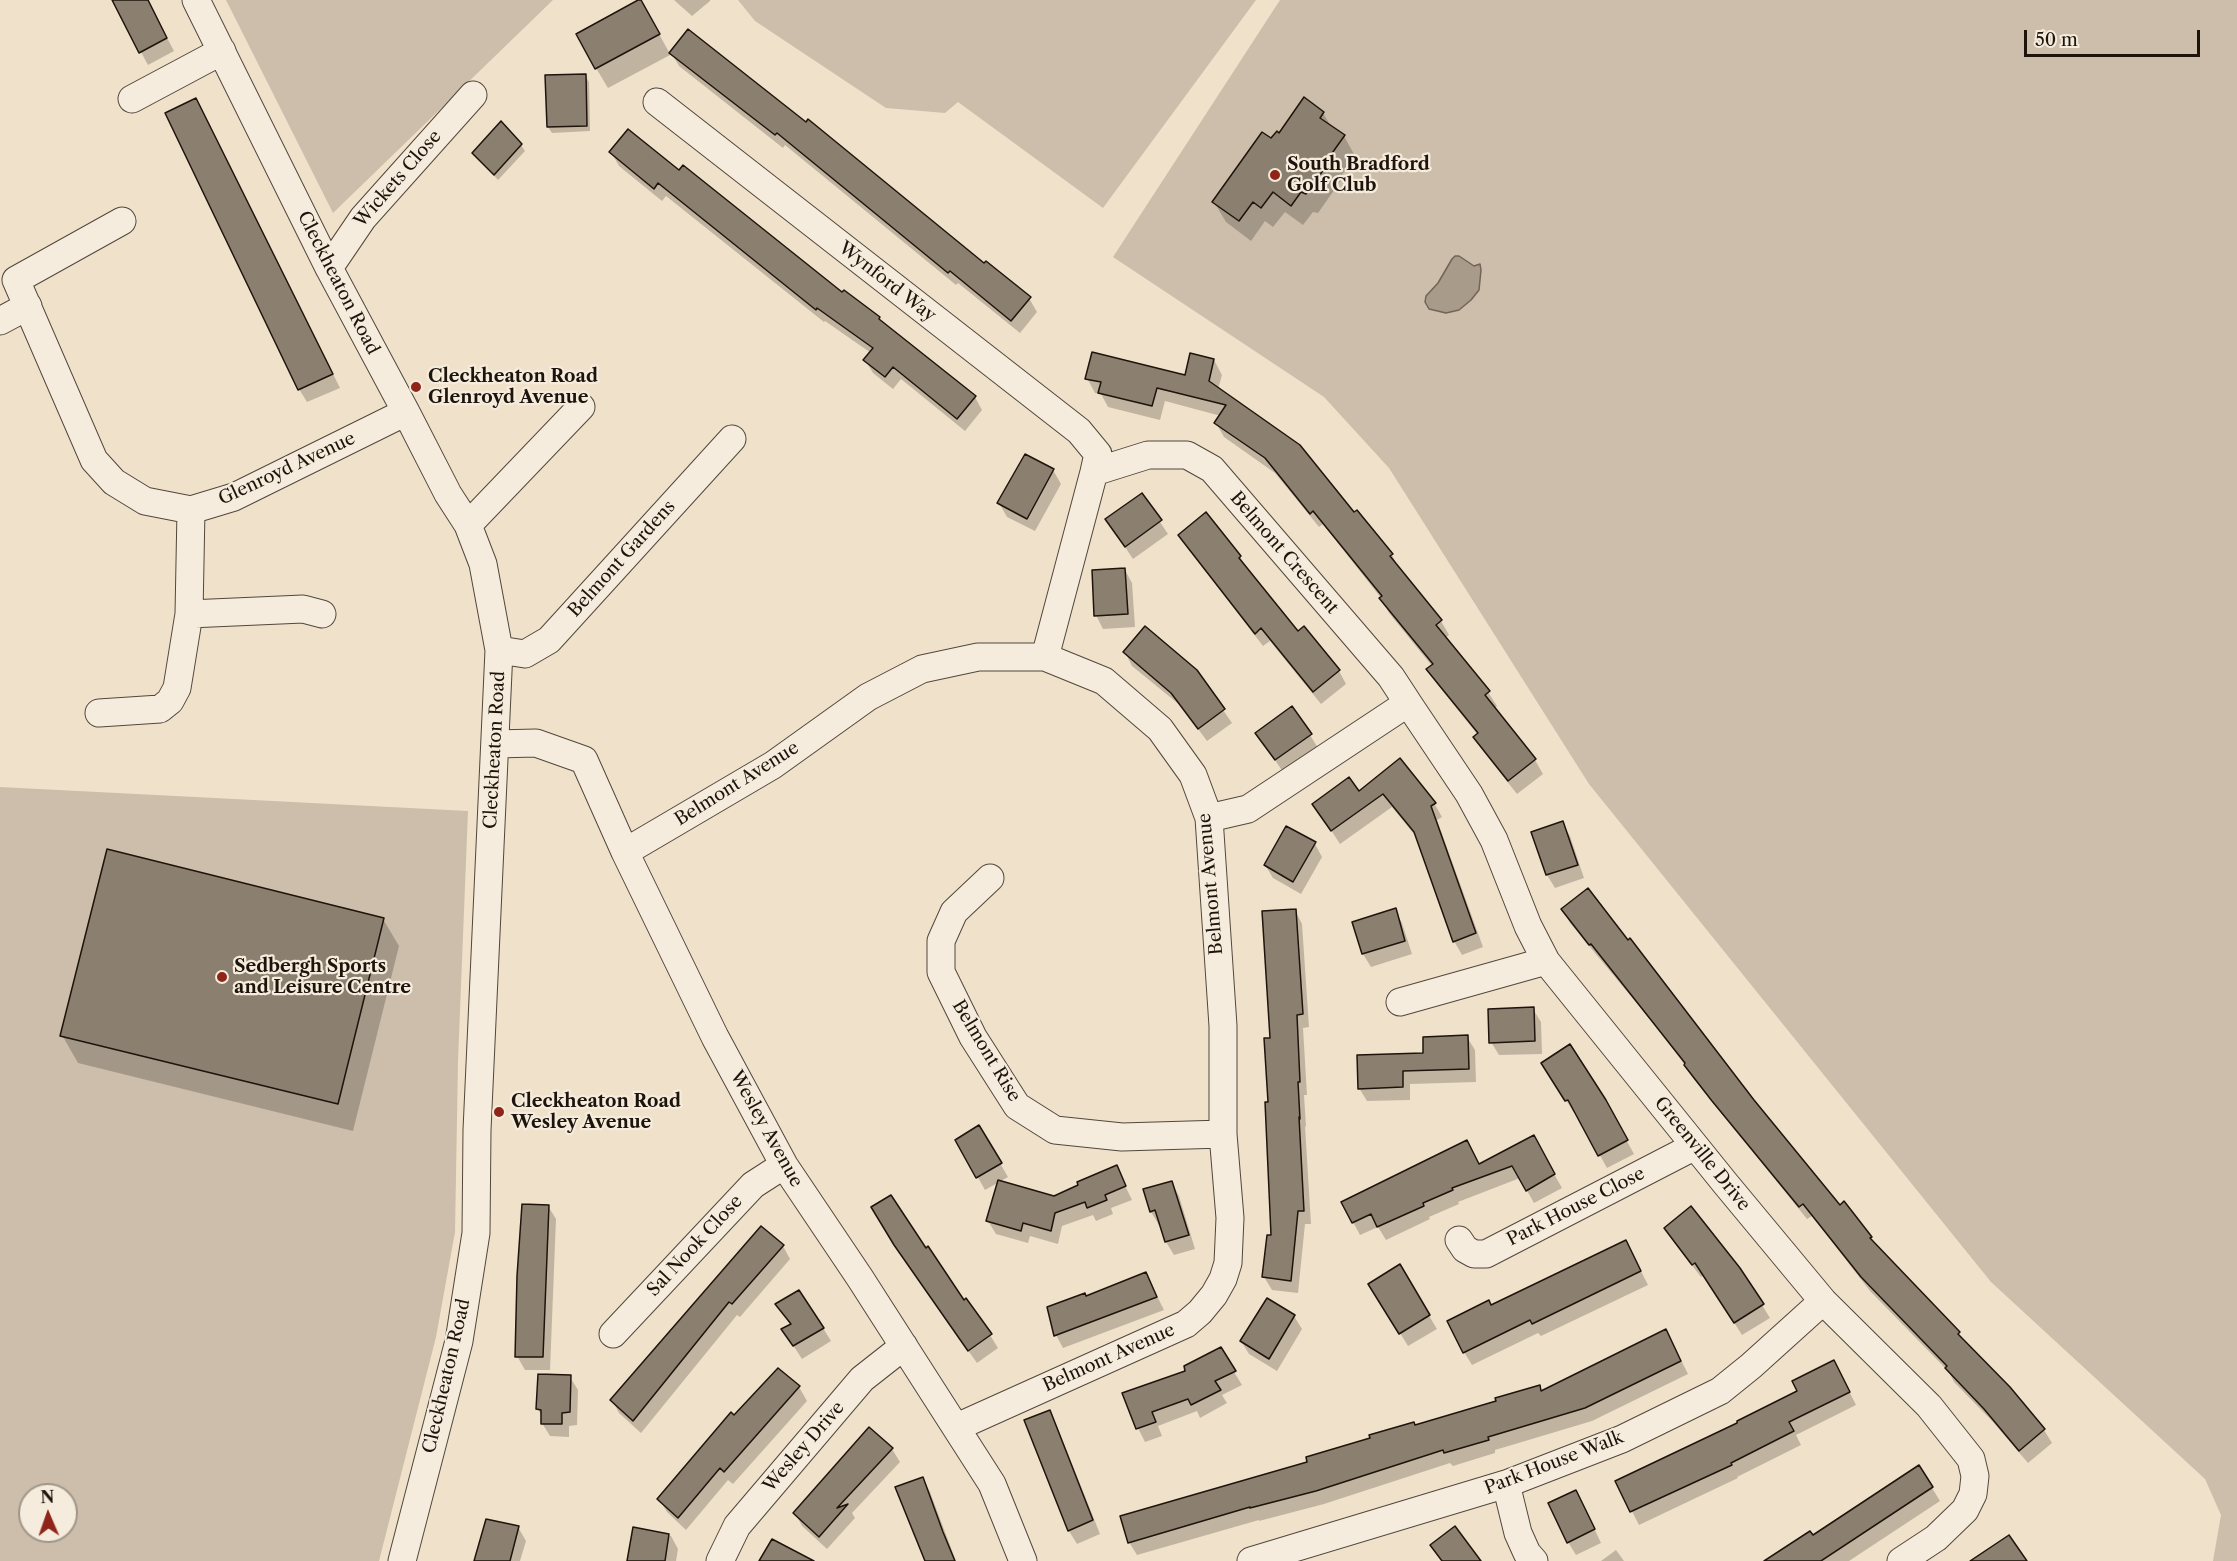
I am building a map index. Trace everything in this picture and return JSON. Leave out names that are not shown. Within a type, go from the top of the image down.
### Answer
[{"type":"street","name":"Cleckheaton Road","points":[[196,0],[329,268],[448,494],[468,525],[483,564],[499,650],[478,1119],[476,1233],[459,1341],[402,1561]]},
{"type":"street","points":[[132,99],[222,51]]},
{"type":"street","name":"Wickets Close","points":[[329,268],[363,218],[473,95]]},
{"type":"street","name":"Wynford Way","points":[[657,102],[1079,431],[1098,454],[1094,472]]},
{"type":"street","name":"Glenroyd Avenue","points":[[122,221],[16,280],[94,460],[114,482],[145,501],[191,510],[234,497],[406,412]]},
{"type":"street","points":[[0,321],[28,306]]},
{"type":"street","points":[[468,525],[581,407]]},
{"type":"street","name":"Belmont Gardens","points":[[499,650],[525,654],[549,640],[732,439]]},
{"type":"street","name":"Belmont Crescent","points":[[1094,472],[1148,455],[1187,455],[1212,469],[1391,677],[1408,703]]},
{"type":"street","points":[[1044,657],[1094,472]]},
{"type":"street","points":[[99,713],[160,709],[170,701],[177,688],[189,614],[191,510]]},
{"type":"street","points":[[189,614],[303,609],[322,614]]},
{"type":"street","name":"Belmont Avenue","points":[[625,852],[773,765],[868,697],[922,669],[978,657],[1044,657],[1104,681],[1160,729],[1193,775],[1209,818],[1223,1026],[1223,1134],[1230,1218],[1228,1263],[1218,1287],[1200,1312],[1186,1324],[957,1427]]},
{"type":"street","points":[[1209,818],[1248,809],[1408,703]]},
{"type":"street","name":"Greenville Drive","points":[[1408,703],[1468,794],[1489,831],[1528,926],[1546,961],[1823,1301],[1929,1406],[1971,1459],[1975,1476],[1973,1494],[1965,1510],[1936,1538],[1901,1561]]},
{"type":"street","name":"Wesley Avenue","points":[[495,744],[536,743],[584,760],[625,852],[720,1046],[784,1165],[957,1427],[992,1484],[1023,1561]]},
{"type":"street","name":"Belmont Rise","points":[[990,878],[954,912],[941,941],[941,972],[973,1037],[1017,1106],[1055,1130],[1122,1137],[1223,1134]]},
{"type":"street","points":[[1400,1002],[1546,961]]},
{"type":"street","name":"Park House Close","points":[[1459,1240],[1465,1249],[1474,1254],[1486,1254],[1695,1146]]},
{"type":"street","name":"Sal Nook Close","points":[[613,1334],[753,1185],[784,1165]]},
{"type":"street","name":"Park House Walk","points":[[1251,1561],[1506,1484],[1622,1439],[1720,1391],[1823,1301]]},
{"type":"street","name":"Wesley Drive","points":[[720,1561],[736,1526],[862,1380],[904,1346]]},
{"type":"street","points":[[1506,1484],[1518,1533],[1527,1553],[1534,1561]]},
{"type":"shaded area","points":[[226,0],[553,0],[333,213]]},
{"type":"shaded area","points":[[738,0],[1256,0],[1103,208],[958,102],[945,113],[886,108],[755,21]]},
{"type":"shaded area","points":[[1280,0],[2237,0],[2237,1561],[2213,1561],[2221,1515],[2205,1479],[1991,1282],[1589,784],[1389,468],[1324,397],[1113,257]]},
{"type":"shaded area","points":[[1455,256],[1459,256],[1474,266],[1480,264],[1479,290],[1459,310],[1446,313],[1429,309],[1425,302],[1426,296],[1438,283]]},
{"type":"shaded area","points":[[0,787],[468,811],[458,1061],[455,1232],[436,1337],[379,1561],[0,1561]]},
{"type":"building","points":[[112,0],[148,0],[167,38],[139,53]]},
{"type":"building","points":[[641,0],[660,34],[595,69],[576,34]]},
{"type":"building","points":[[688,29],[806,122],[808,119],[984,263],[986,261],[1031,297],[1011,321],[950,271],[948,273],[777,133],[775,135],[669,53]]},
{"type":"building","points":[[586,74],[587,126],[547,127],[545,75]]},
{"type":"building","name":"South Bradford Golf Club","points":[[1304,97],[1324,112],[1320,118],[1345,135],[1330,156],[1332,158],[1306,194],[1301,192],[1291,206],[1273,192],[1261,208],[1253,202],[1239,221],[1212,202],[1262,132],[1271,138],[1277,131],[1279,133]]},
{"type":"building","points":[[196,98],[333,374],[298,390],[165,113]]},
{"type":"building","points":[[501,121],[522,144],[494,175],[472,153]]},
{"type":"building","points":[[628,129],[679,170],[683,165],[842,292],[844,290],[880,317],[879,319],[976,396],[957,419],[893,367],[885,377],[863,360],[873,348],[817,308],[816,310],[658,183],[654,189],[609,152]]},
{"type":"building","points":[[1092,352],[1185,375],[1190,353],[1214,359],[1209,381],[1300,445],[1354,512],[1357,510],[1393,554],[1390,556],[1442,620],[1436,625],[1490,691],[1485,695],[1536,759],[1508,781],[1473,737],[1478,733],[1426,669],[1433,664],[1379,598],[1382,596],[1313,511],[1310,514],[1265,458],[1214,423],[1226,405],[1157,388],[1152,406],[1098,393],[1101,382],[1085,379]]},
{"type":"building","points":[[1025,454],[1054,469],[1027,519],[997,503]]},
{"type":"building","points":[[1142,493],[1162,520],[1125,547],[1105,519]]},
{"type":"building","points":[[1206,512],[1241,556],[1239,558],[1298,631],[1304,626],[1340,670],[1313,692],[1261,628],[1255,634],[1178,535]]},
{"type":"building","points":[[1125,568],[1128,614],[1094,616],[1092,570]]},
{"type":"building","points":[[1145,626],[1197,670],[1225,709],[1198,729],[1171,693],[1123,652]]},
{"type":"building","points":[[1292,706],[1312,734],[1275,760],[1255,733]]},
{"type":"building","points":[[1400,758],[1436,803],[1431,806],[1476,933],[1453,942],[1414,832],[1383,794],[1331,831],[1312,804],[1349,777],[1359,791]]},
{"type":"building","points":[[1563,821],[1578,865],[1546,875],[1531,832]]},
{"type":"building","points":[[1286,826],[1316,842],[1293,882],[1264,865]]},
{"type":"building","name":"Sedbergh Sports and Leisure Centre","points":[[107,849],[384,918],[338,1104],[60,1036]]},
{"type":"building","points":[[1588,888],[1628,940],[1630,938],[1754,1100],[1840,1205],[1844,1201],[1872,1237],[1870,1238],[1960,1332],[1958,1334],[2010,1387],[2045,1429],[2019,1451],[1984,1409],[1945,1368],[1947,1366],[1861,1277],[1803,1204],[1799,1207],[1712,1101],[1684,1065],[1685,1063],[1561,909]]},
{"type":"building","points":[[1396,908],[1405,941],[1362,954],[1352,922]]},
{"type":"building","points":[[1296,909],[1303,1014],[1297,1015],[1304,1211],[1298,1211],[1291,1281],[1262,1277],[1267,1235],[1271,1235],[1264,1038],[1270,1038],[1262,911]]},
{"type":"building","points":[[1534,1007],[1535,1041],[1489,1043],[1488,1009]]},
{"type":"building","points":[[1468,1035],[1469,1069],[1403,1071],[1403,1087],[1358,1089],[1357,1055],[1423,1053],[1423,1037]]},
{"type":"building","points":[[1570,1044],[1606,1100],[1628,1140],[1598,1156],[1568,1100],[1565,1101],[1541,1063]]},
{"type":"building","points":[[979,1125],[1002,1163],[976,1178],[955,1140]]},
{"type":"building","points":[[1534,1135],[1555,1174],[1526,1191],[1512,1166],[1452,1188],[1453,1190],[1423,1203],[1424,1206],[1377,1227],[1371,1214],[1352,1223],[1341,1202],[1467,1140],[1479,1164]]},
{"type":"building","points":[[1117,1165],[1126,1186],[1105,1195],[1107,1200],[1087,1208],[1085,1202],[1055,1213],[1051,1231],[1023,1223],[1021,1231],[986,1221],[998,1180],[1054,1196],[1078,1185],[1077,1182]]},
{"type":"building","points":[[1172,1181],[1189,1235],[1165,1242],[1155,1210],[1150,1212],[1143,1189]]},
{"type":"building","points":[[891,1195],[926,1248],[928,1246],[964,1300],[966,1298],[992,1334],[968,1351],[894,1245],[871,1207]]},
{"type":"building","points":[[522,1204],[549,1205],[543,1357],[515,1357]]},
{"type":"building","points":[[1691,1206],[1740,1268],[1764,1304],[1734,1323],[1695,1263],[1692,1265],[1664,1228]]},
{"type":"building","points":[[761,1226],[784,1245],[732,1304],[729,1302],[633,1421],[610,1400]]},
{"type":"building","points":[[1626,1240],[1641,1271],[1532,1324],[1530,1320],[1463,1353],[1447,1321],[1489,1300],[1491,1305]]},
{"type":"building","points":[[1400,1264],[1430,1315],[1399,1334],[1368,1284]]},
{"type":"building","points":[[1146,1272],[1157,1297],[1054,1336],[1047,1307],[1085,1293],[1086,1296]]},
{"type":"building","points":[[799,1290],[824,1328],[793,1346],[781,1329],[791,1324],[775,1304]]},
{"type":"building","points":[[1267,1298],[1295,1315],[1269,1359],[1240,1341]]},
{"type":"building","points":[[1666,1329],[1681,1361],[1585,1408],[1488,1437],[1489,1440],[1444,1453],[1443,1450],[1316,1491],[1250,1507],[1128,1543],[1120,1516],[1307,1462],[1306,1457],[1370,1438],[1369,1435],[1414,1422],[1415,1425],[1496,1401],[1495,1398],[1540,1385],[1541,1391]]},
{"type":"building","points":[[1221,1347],[1236,1371],[1215,1381],[1221,1390],[1191,1405],[1188,1399],[1152,1412],[1156,1422],[1136,1429],[1122,1393],[1185,1371],[1184,1366]]},
{"type":"building","points":[[1834,1360],[1850,1392],[1789,1422],[1794,1431],[1731,1463],[1732,1465],[1630,1512],[1615,1481],[1737,1423],[1797,1391],[1792,1381]]},
{"type":"building","points":[[778,1368],[800,1386],[724,1472],[720,1468],[678,1518],[657,1499],[731,1412],[734,1415]]},
{"type":"building","points":[[538,1374],[571,1375],[570,1412],[562,1413],[562,1424],[541,1424],[541,1410],[536,1409]]},
{"type":"building","points":[[1050,1410],[1093,1520],[1068,1531],[1024,1420]]},
{"type":"building","points":[[869,1427],[893,1448],[837,1508],[848,1504],[819,1537],[793,1513]]},
{"type":"building","points":[[1919,1465],[1933,1487],[1821,1561],[1764,1561],[1810,1531],[1813,1535]]},
{"type":"building","points":[[923,1477],[955,1561],[925,1561],[895,1487]]},
{"type":"building","points":[[1576,1490],[1595,1529],[1567,1543],[1548,1503]]},
{"type":"building","points":[[486,1519],[519,1526],[510,1561],[474,1561]]},
{"type":"building","points":[[1455,1526],[1481,1561],[1442,1561],[1430,1545]]},
{"type":"building","points":[[633,1527],[669,1534],[665,1561],[627,1561]]},
{"type":"building","points":[[2009,1535],[2027,1561],[1970,1561]]},
{"type":"building","points":[[772,1539],[814,1561],[759,1561]]},
{"type":"place","name":"South Bradford Golf Club","points":[[1275,175]]},
{"type":"place","name":"Cleckheaton Road Glenroyd Avenue","points":[[416,387]]},
{"type":"place","name":"Sedbergh Sports and Leisure Centre","points":[[222,977]]},
{"type":"place","name":"Cleckheaton Road Wesley Avenue","points":[[499,1112]]}]
